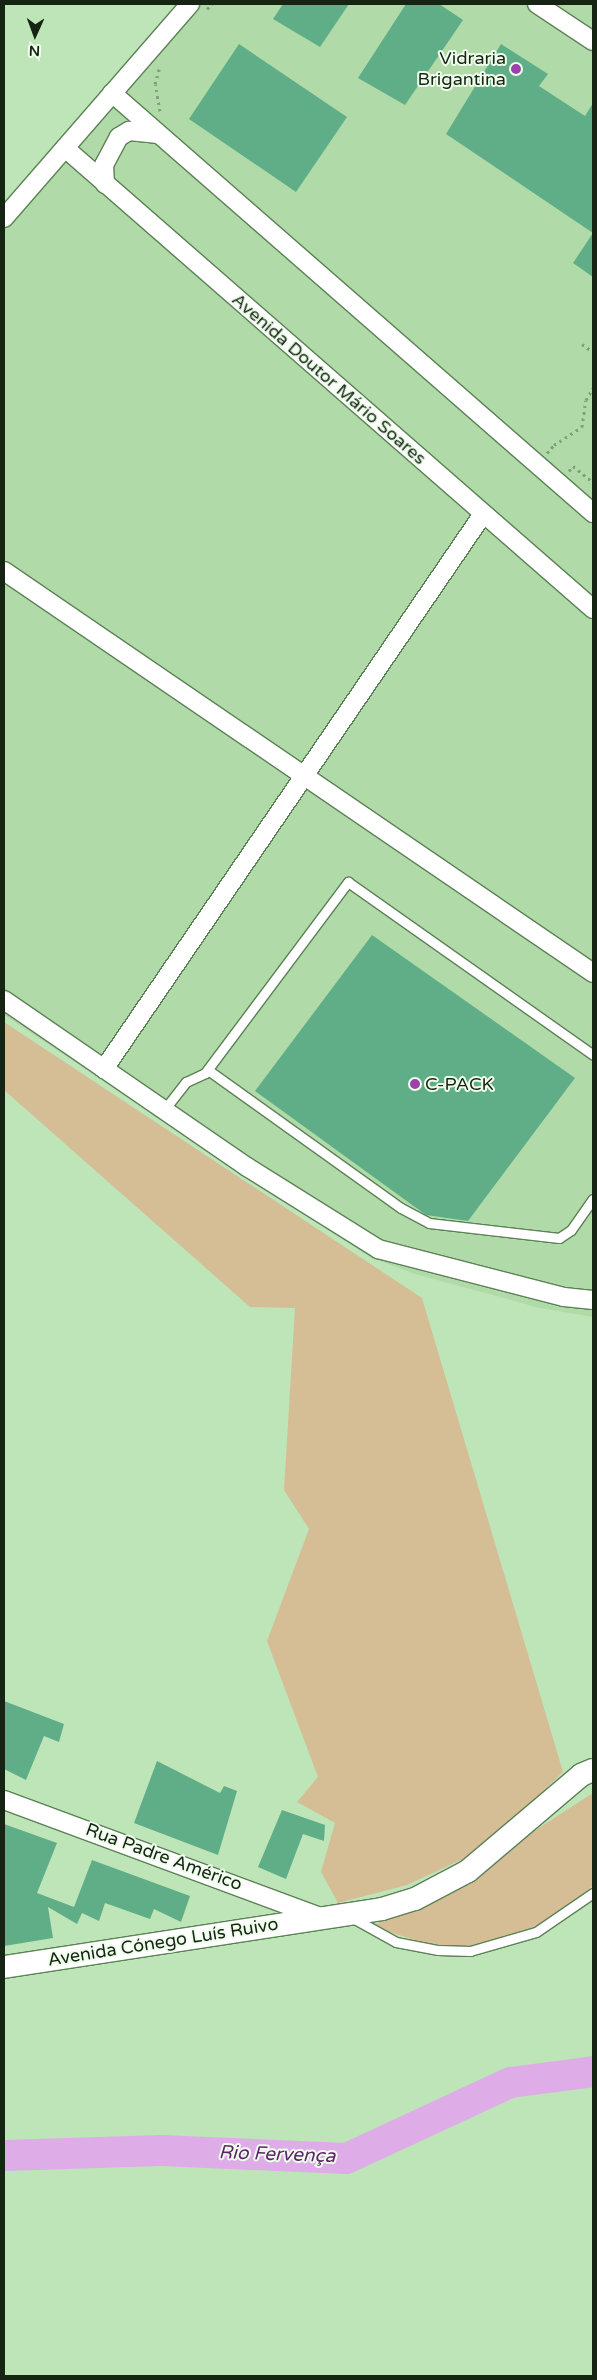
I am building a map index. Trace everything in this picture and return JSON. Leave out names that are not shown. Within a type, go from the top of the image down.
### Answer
[{"type":"street","points":[[537,4],[593,41]]},
{"type":"street","points":[[4,218],[112,93],[198,7]]},
{"type":"street","points":[[112,93],[593,513]]},
{"type":"street","points":[[105,184],[106,159],[119,137],[130,132],[158,134]]},
{"type":"street","name":"Avenida Doutor Mário Soares","points":[[65,148],[593,609]]},
{"type":"street","points":[[104,1069],[484,514]]},
{"type":"street","points":[[4,571],[593,973]]},
{"type":"street","points":[[4,1000],[349,1234],[378,1250],[564,1297],[593,1300]]},
{"type":"street","name":"Avenida Cónego Luís Ruivo","points":[[4,1967],[390,1906],[442,1888],[468,1871],[581,1775],[593,1770]]},
{"type":"street","name":"Rua Padre Américo","points":[[4,1800],[323,1918]]},
{"type":"lane","points":[[164,1110],[186,1082],[208,1070],[348,882],[593,1055]]},
{"type":"lane","points":[[208,1070],[401,1208],[429,1223],[559,1238],[570,1230],[593,1199]]},
{"type":"lane","points":[[346,1914],[396,1942],[438,1950],[470,1951],[536,1932],[593,1894]]},
{"type":"path","points":[[198,7],[212,4]]},
{"type":"path","points":[[164,60],[156,84],[164,117]]},
{"type":"path","points":[[582,344],[593,352]]},
{"type":"path","points":[[547,454],[554,444],[582,427],[586,400],[593,388]]},
{"type":"path","points":[[540,447],[554,460]]},
{"type":"path","points":[[561,466],[575,478]]},
{"type":"path","points":[[568,472],[573,466],[593,482]]},
{"type":"shaded area","points":[[177,4],[593,4],[593,1317],[540,1308],[415,1274],[371,1258],[4,1015],[4,206]]},
{"type":"shaded area","points":[[4,1022],[422,1298],[563,1772],[495,1837],[463,1859],[407,1885],[338,1903],[321,1872],[335,1823],[297,1802],[318,1777],[267,1641],[309,1529],[284,1490],[295,1308],[250,1307],[4,1090]]},
{"type":"shaded area","points":[[593,1793],[593,1886],[550,1923],[472,1947],[430,1945],[371,1926],[472,1883],[531,1833]]},
{"type":"building","points":[[283,4],[349,4],[320,47],[273,19]]},
{"type":"building","points":[[406,4],[439,4],[463,20],[405,105],[358,78]]},
{"type":"building","points":[[239,44],[347,117],[296,192],[189,119]]},
{"type":"building","points":[[501,44],[548,74],[539,86],[585,116],[593,103],[593,233],[446,134]]},
{"type":"building","points":[[593,233],[593,277],[573,263]]},
{"type":"building","name":"C-PACK","points":[[372,935],[575,1078],[468,1221],[426,1215],[255,1091]]},
{"type":"building","points":[[4,1701],[64,1724],[59,1742],[44,1736],[26,1780],[4,1769]]},
{"type":"building","points":[[157,1761],[220,1793],[224,1786],[237,1791],[218,1855],[134,1823]]},
{"type":"building","points":[[282,1810],[325,1825],[324,1841],[303,1834],[286,1879],[258,1867]]},
{"type":"building","points":[[4,1824],[57,1843],[37,1893],[74,1907],[92,1860],[190,1896],[181,1922],[154,1909],[150,1919],[105,1903],[99,1921],[82,1913],[77,1924],[48,1907],[53,1938],[4,1946]]},
{"type":"waterway","name":"Rio Fervença","points":[[4,2155],[161,2150],[346,2158],[510,2082],[593,2071]]},
{"type":"place","name":"Vidraria Brigantina","points":[[516,69]]},
{"type":"place","name":"C-PACK","points":[[415,1084]]}]
